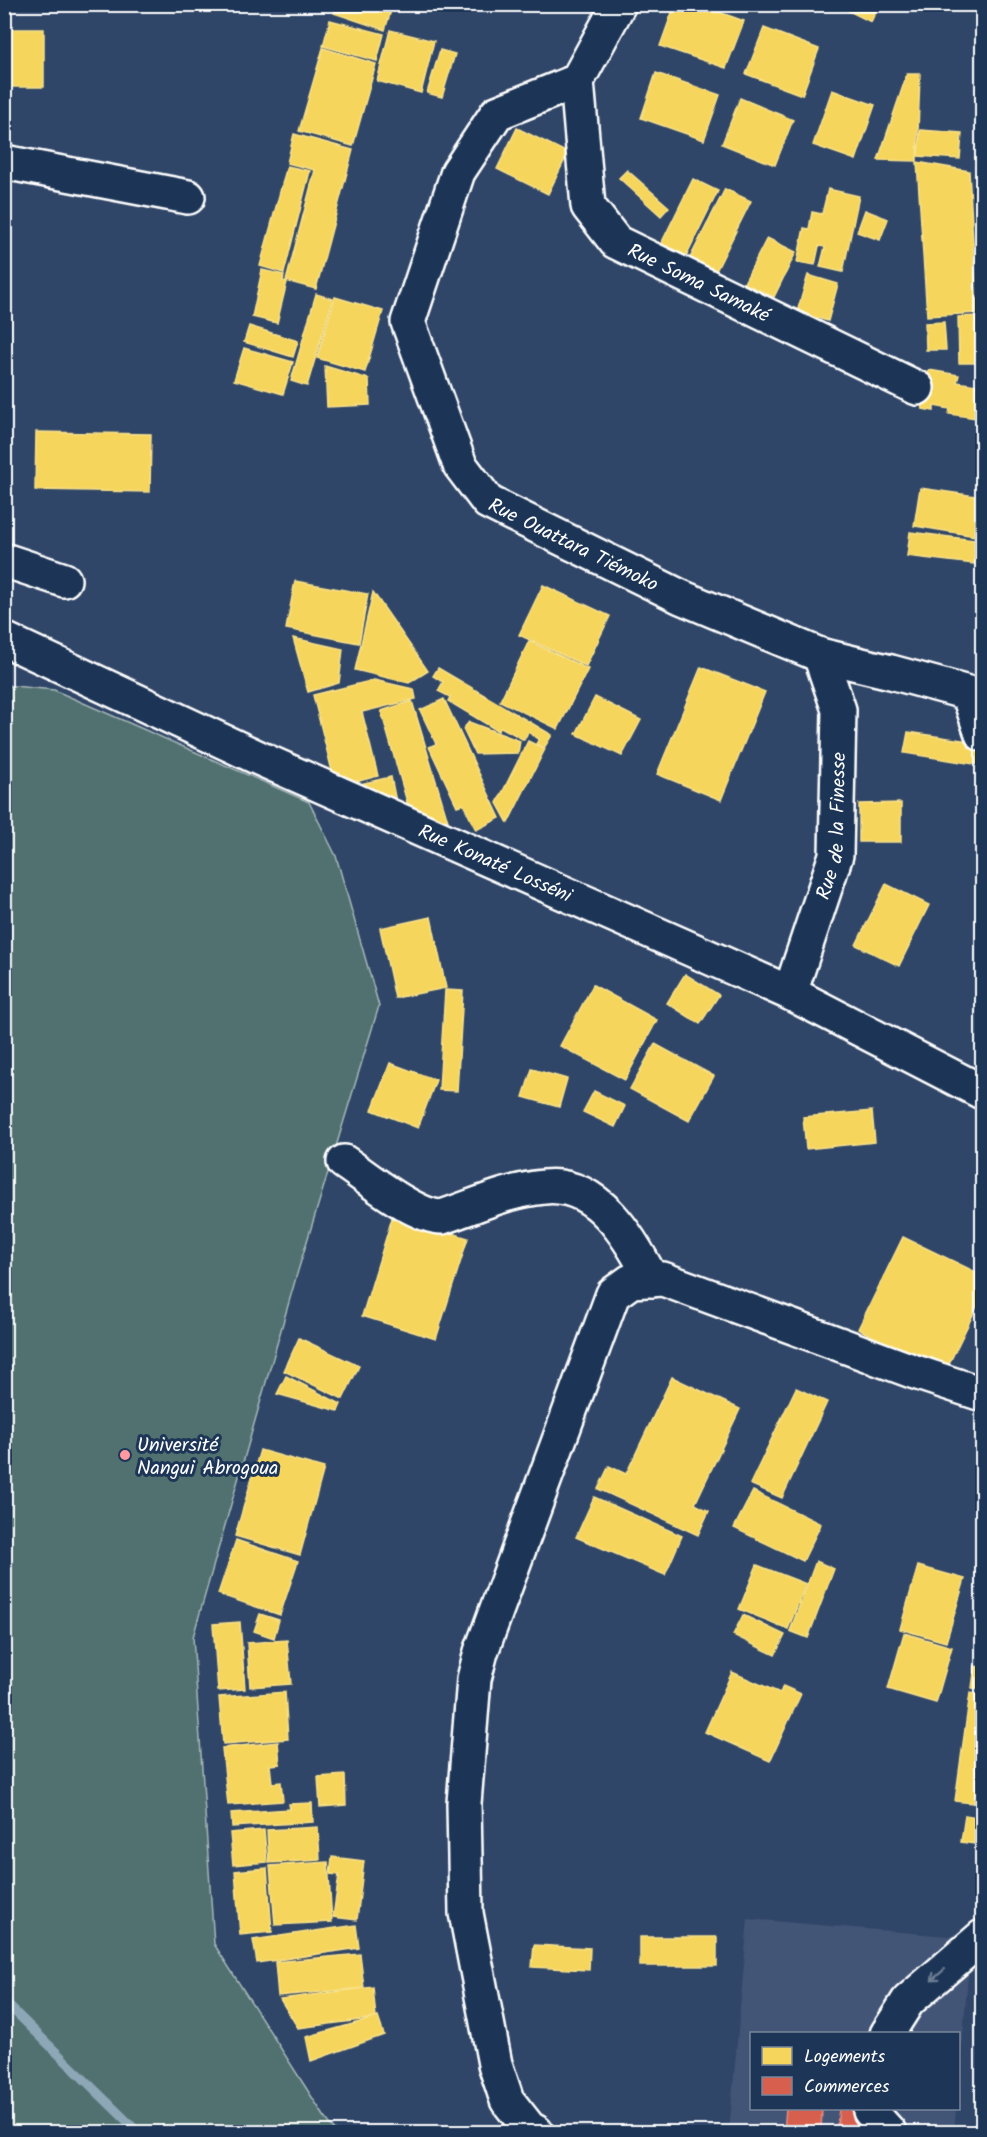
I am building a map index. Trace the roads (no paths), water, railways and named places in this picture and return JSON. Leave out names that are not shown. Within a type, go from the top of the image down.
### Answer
[{"type":"street","points":[[578,81],[619,4]]},
{"type":"street","name":"Rue Soma Samaké","points":[[578,81],[588,206],[616,242],[917,388]]},
{"type":"street","name":"Rue Ouattara Tiémoko","points":[[578,81],[497,113],[458,172],[408,322],[460,465],[488,502],[681,597],[820,655],[968,693],[982,734]]},
{"type":"street","points":[[4,162],[188,197]]},
{"type":"street","points":[[4,560],[64,580]]},
{"type":"street","name":"Rue Konaté Losséni","points":[[4,639],[261,759],[790,993],[982,1092]]},
{"type":"street","name":"Rue de la Finesse","points":[[790,993],[836,855],[839,710],[820,655]]},
{"type":"street","points":[[344,1162],[423,1214],[435,1217],[442,1217],[518,1191],[546,1186],[578,1191],[603,1208],[632,1241],[652,1280]]},
{"type":"street","points":[[536,2133],[529,2128],[507,2100],[495,2064],[466,1914],[464,1803],[474,1679],[613,1294],[631,1281],[663,1279],[912,1371],[982,1394]]},
{"type":"street","points":[[888,2032],[908,2001],[982,1937]]},
{"type":"waterway","points":[[4,2001],[138,2132]]},
{"type":"place","name":"Université Nangui Abrogoua","points":[[125,1455]]}]
